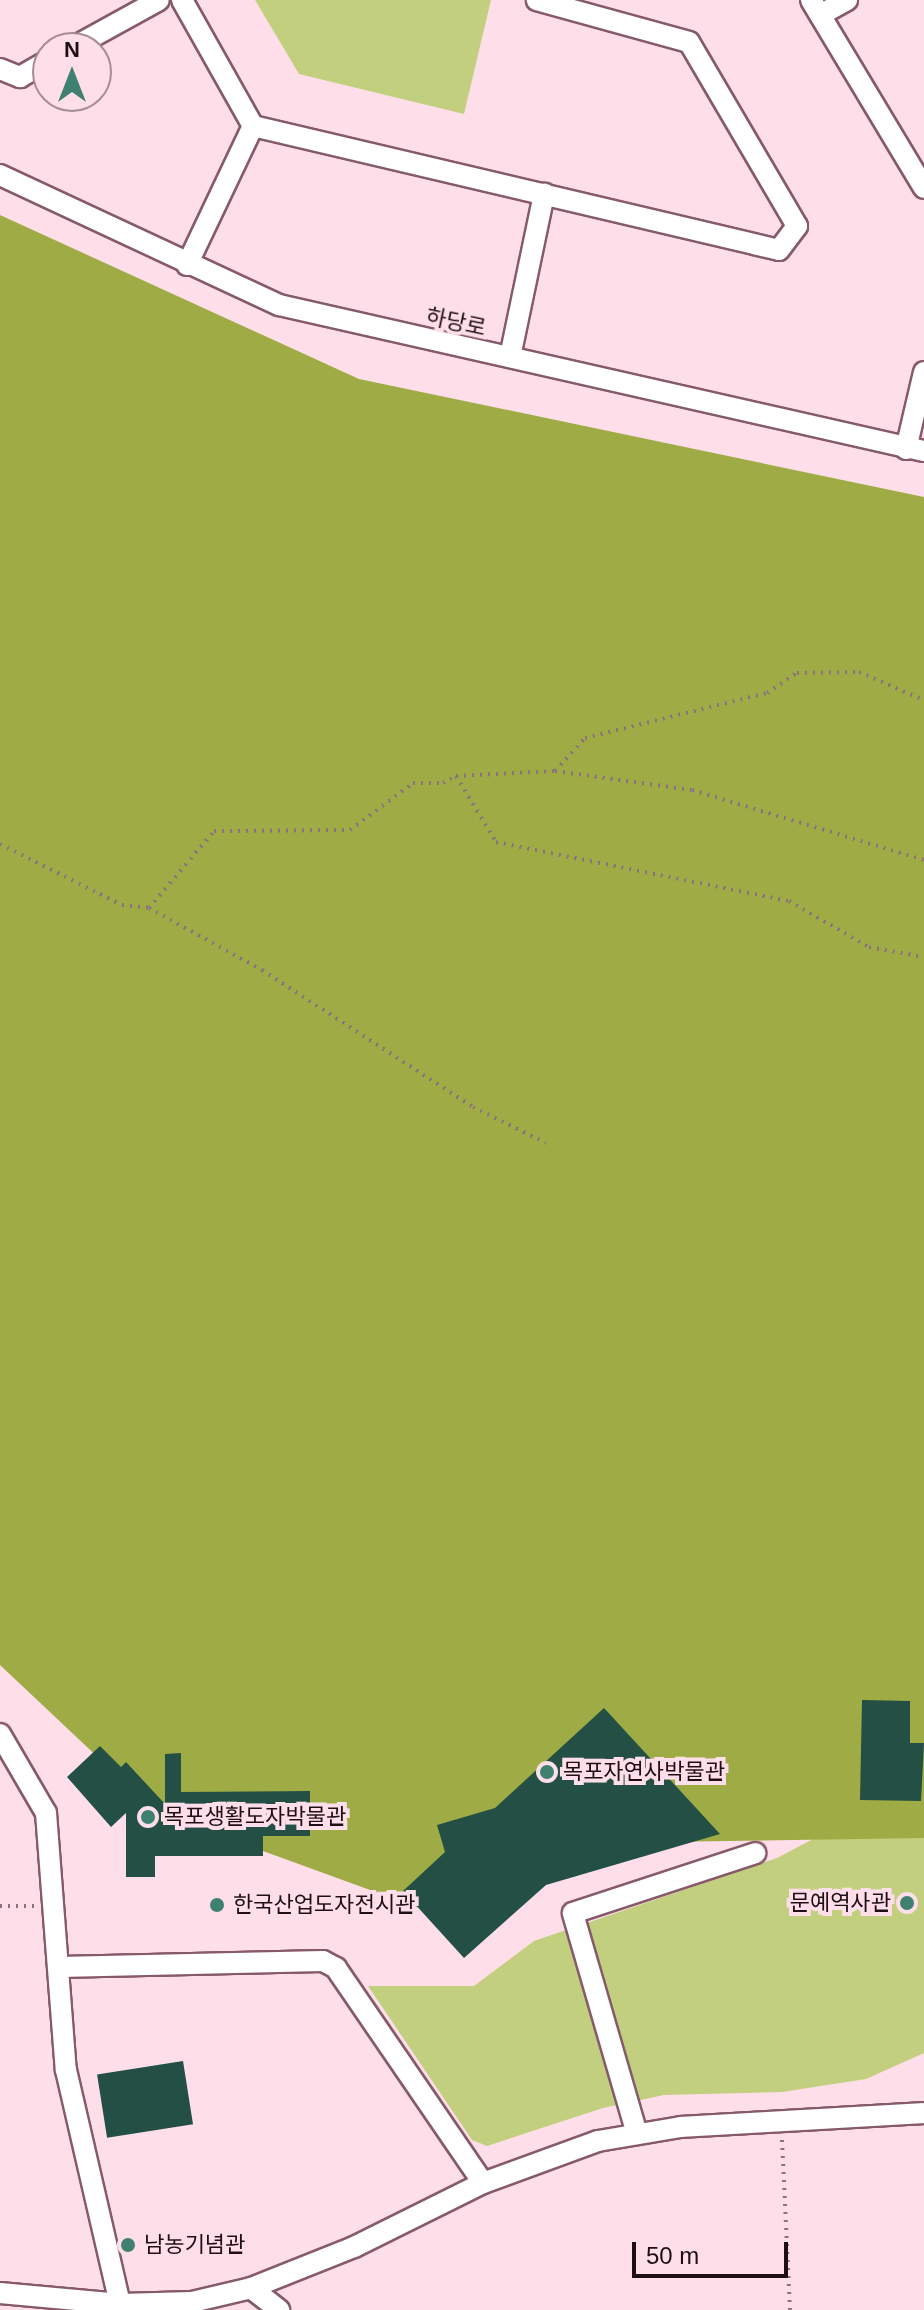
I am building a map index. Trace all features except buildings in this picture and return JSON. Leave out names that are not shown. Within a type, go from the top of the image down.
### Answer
[{"type":"street","points":[[101,32],[159,0]]},
{"type":"street","points":[[182,0],[253,126],[779,250],[797,226],[689,42],[575,6],[537,0]]},
{"type":"street","points":[[847,0],[816,7],[924,188]]},
{"type":"street","points":[[0,69],[20,77],[32,70]]},
{"type":"street","points":[[187,265],[253,126]]},
{"type":"street","name":"하당로","points":[[0,175],[187,265],[279,305],[915,450]]},
{"type":"street","points":[[510,357],[544,194]]},
{"type":"street","points":[[915,450],[924,372]]},
{"type":"street","points":[[0,1734],[46,1813],[71,2101],[120,2304]]},
{"type":"street","points":[[637,2134],[573,1913],[755,1853]]},
{"type":"street","points":[[59,1967],[323,1961],[336,1968],[483,2183]]},
{"type":"street","points":[[0,2293],[120,2304],[192,2302],[251,2288],[354,2247],[483,2183],[598,2141],[637,2134],[924,2113]]},
{"type":"street","points":[[251,2288],[279,2310]]},
{"type":"path","points":[[555,771],[585,738],[767,693],[797,673],[859,672],[924,700]]},
{"type":"path","points":[[149,908],[214,831],[350,830],[413,783],[443,783],[456,776],[555,771],[692,790],[924,860]]},
{"type":"path","points":[[456,776],[496,842],[789,901],[869,947],[924,957]]},
{"type":"path","points":[[0,844],[122,905],[149,908],[262,970],[473,1107],[546,1143]]},
{"type":"path","points":[[0,1906],[54,1906]]},
{"type":"path","points":[[781,2122],[790,2310]]},
{"type":"green space","points":[[255,0],[491,0],[464,114],[299,74]]},
{"type":"green space","points":[[0,215],[359,379],[924,497],[924,1838],[593,1843],[458,1922],[156,1812],[0,1665]]},
{"type":"green space","points":[[836,1827],[924,1837],[924,2053],[866,2079],[782,2092],[664,2095],[603,2108],[487,2146],[472,2140],[368,1986],[474,1986],[534,1941],[777,1858]]},
{"type":"place","name":"목포자연사박물관","points":[[547,1772]]},
{"type":"place","name":"목포생활도자박물관","points":[[148,1817]]},
{"type":"place","name":"문예역사관","points":[[907,1903]]},
{"type":"place","name":"한국산업도자전시관","points":[[217,1905]]},
{"type":"place","name":"남농기념관","points":[[128,2245]]}]
